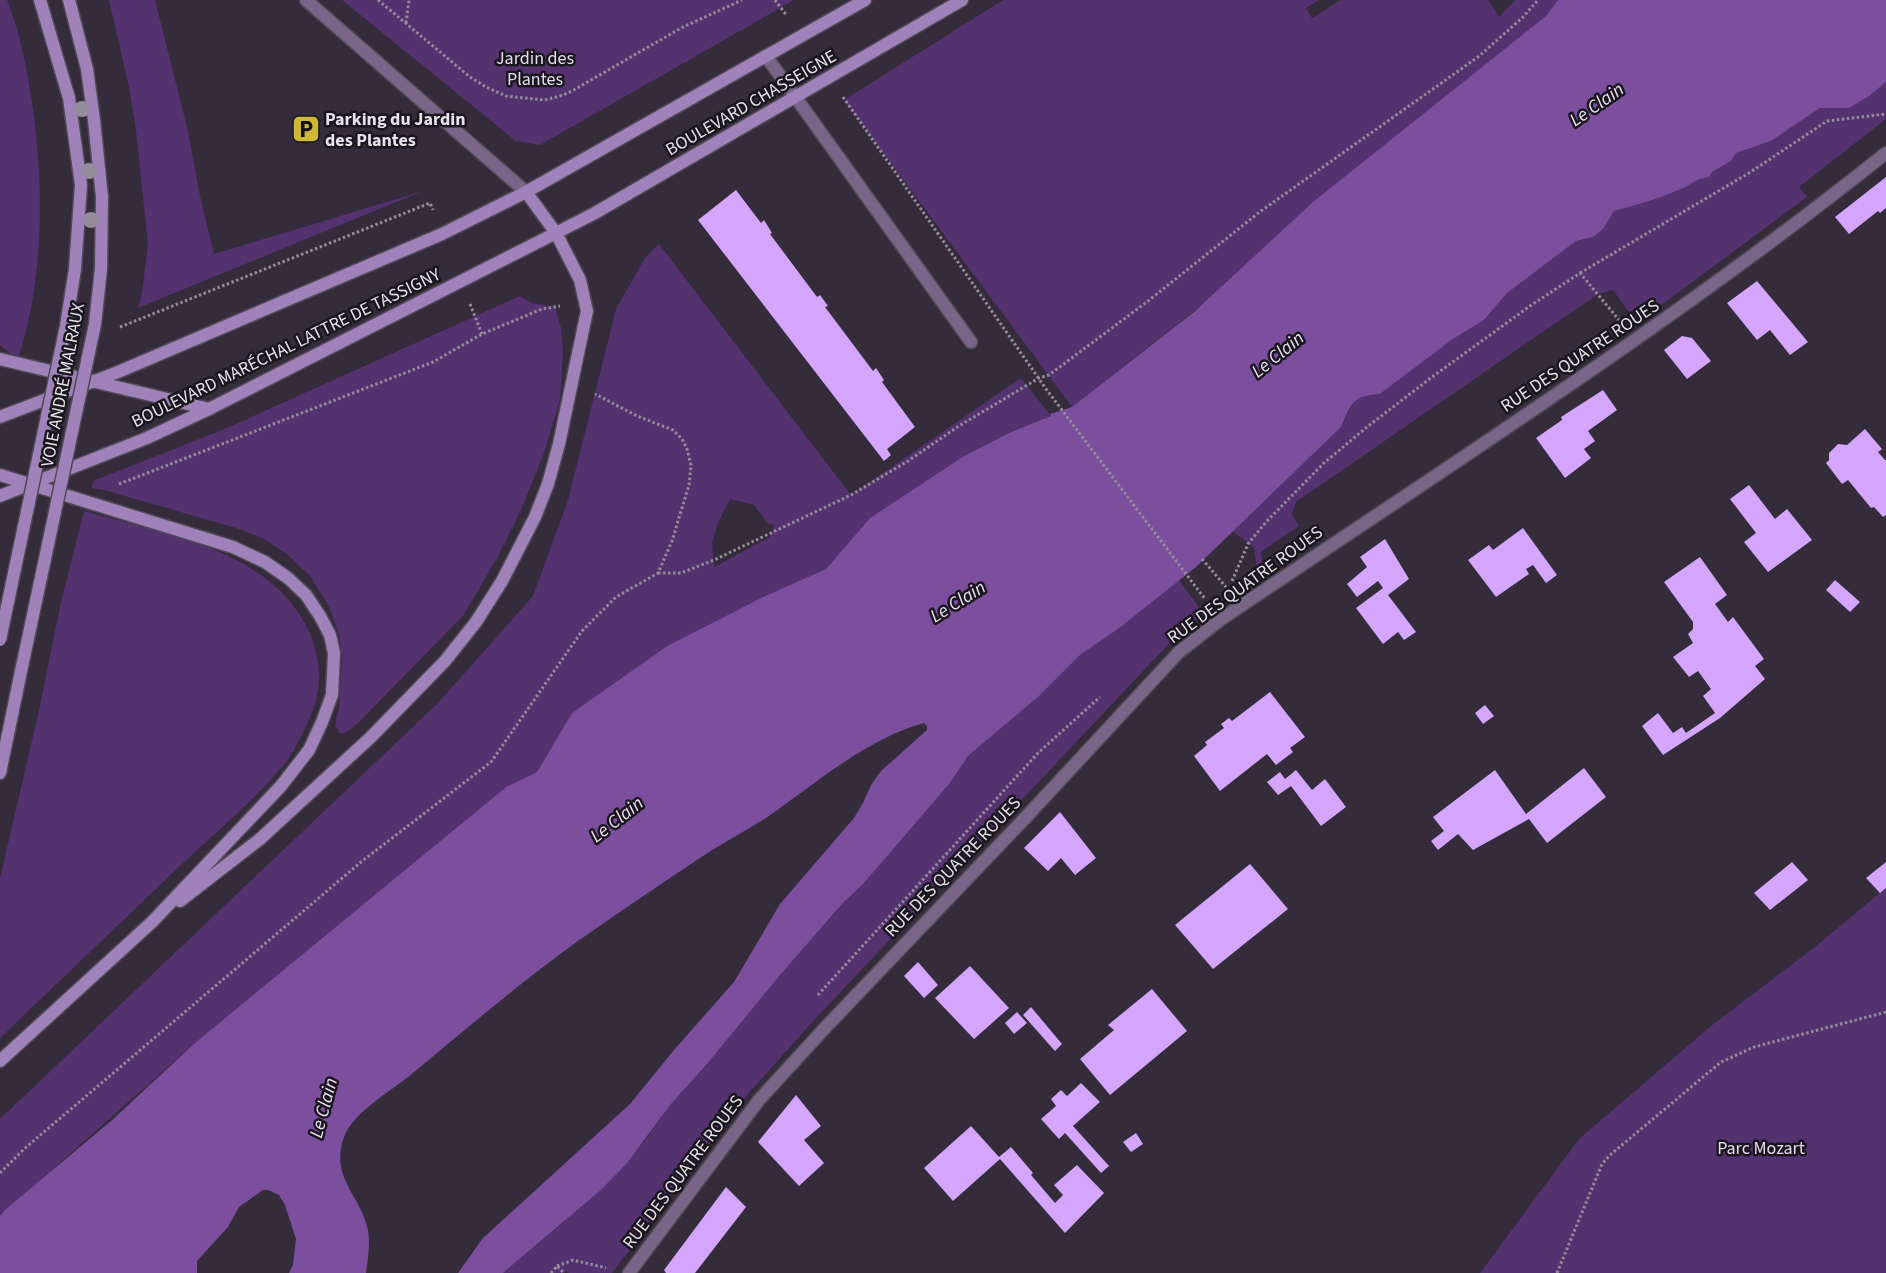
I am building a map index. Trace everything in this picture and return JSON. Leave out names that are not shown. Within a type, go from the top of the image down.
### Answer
[{"type":"main road","name":"VOIE ANDRÉ MALRAUX","points":[[0,640],[66,326],[75,269],[80,184],[69,98],[40,0]]},
{"type":"main road","name":"VOIE ANDRÉ MALRAUX","points":[[0,773],[95,324],[101,268],[102,198],[94,120],[87,69],[69,0]]},
{"type":"main road","name":"BOULEVARD CHASSEIGNE","points":[[526,192],[865,0]]},
{"type":"main road","name":"BOULEVARD CHASSEIGNE","points":[[556,233],[595,213],[962,0]]},
{"type":"main road","points":[[152,922],[260,840],[371,737],[445,661],[476,622],[502,581],[518,551],[535,517],[548,484],[559,444],[587,311],[580,280],[556,233],[526,192]]},
{"type":"main road","name":"BOULEVARD MARÉCHAL LATTRE DE TASSIGNY","points":[[0,416],[127,368],[442,234],[526,192]]},
{"type":"main road","name":"BOULEVARD MARÉCHAL LATTRE DE TASSIGNY","points":[[0,496],[147,438],[209,409],[556,233]]},
{"type":"main road","points":[[0,359],[209,409]]},
{"type":"main road","points":[[0,474],[233,547],[265,562],[288,578],[306,596],[330,635],[334,653],[332,695],[322,722],[308,750],[281,786],[152,922],[0,1062]]},
{"type":"street","points":[[306,0],[526,192]]},
{"type":"street","points":[[766,56],[971,342]]},
{"type":"street","name":"RUE DES QUATRE ROUES","points":[[629,1273],[765,1093],[1179,652],[1220,620],[1667,318],[1819,206],[1886,153]]},
{"type":"path","points":[[378,0],[470,77],[486,88],[506,96],[545,100],[572,91],[681,28],[742,0]]},
{"type":"path","points":[[406,23],[409,0]]},
{"type":"path","points":[[0,1173],[24,1149],[361,862],[491,762],[582,631],[616,597],[658,573],[681,573],[714,560],[851,495],[908,461],[959,426],[1039,378],[1049,375],[1261,211],[1478,57],[1522,18],[1538,0]]},
{"type":"path","points":[[829,78],[1046,388],[1220,620]]},
{"type":"path","points":[[1209,603],[1228,589],[1248,544],[1266,522],[1324,463],[1432,377],[1530,306],[1749,173],[1827,121],[1886,114]]},
{"type":"path","points":[[1580,274],[1635,340]]},
{"type":"path","points":[[117,485],[433,362],[482,334],[542,309],[561,305],[587,311]]},
{"type":"path","points":[[592,392],[637,416],[673,430],[682,439],[687,449],[691,465],[689,485],[672,541],[658,573]]},
{"type":"path","points":[[1202,560],[1228,589]]},
{"type":"path","points":[[1557,1273],[1602,1164],[1721,1062],[1754,1047],[1886,1012]]},
{"type":"path","points":[[551,1273],[557,1266],[573,1260],[604,1266]]},
{"type":"path","points":[[557,1266],[564,1273]]},
{"type":"green space","points":[[0,0],[7,0],[22,47],[35,128],[40,194],[40,227],[34,292],[19,356],[12,355],[0,345]]},
{"type":"green space","points":[[109,0],[155,0],[188,131],[200,196],[214,254],[423,191],[138,308],[142,293],[148,244],[136,131],[129,87]]},
{"type":"green space","name":"Jardin des Plantes","points":[[342,0],[794,0],[540,145],[516,141]]},
{"type":"green space","points":[[1003,0],[1319,0],[1306,8],[1312,18],[1341,0],[1488,0],[1499,17],[1515,0],[1558,0],[1546,16],[1193,312],[1072,407],[844,100]]},
{"type":"green space","points":[[1886,82],[1886,119],[1799,187],[1807,197],[1637,323],[1613,290],[1598,294],[1296,502],[1292,514],[1299,526],[1261,552],[1263,566],[1257,570],[1254,548],[1233,531],[1341,427],[1353,401],[1365,395],[1380,394],[1453,339],[1484,320],[1507,293],[1576,241],[1593,237],[1603,229],[1614,211],[1648,202],[1709,177],[1712,172],[1731,161],[1736,153],[1771,141],[1820,108],[1849,108]]},
{"type":"green space","points":[[659,244],[851,495],[1021,378],[1051,416],[1011,432],[964,456],[870,518],[826,569],[765,596],[667,646],[572,713],[537,772],[506,787],[196,1042],[0,1216],[0,1119],[438,703],[533,596],[568,500],[616,309],[645,258]],"holes":[[[730,499],[754,505],[768,524],[774,525],[770,537],[714,567],[712,542],[718,523]]]},
{"type":"green space","points":[[520,296],[532,303],[555,307],[561,328],[563,352],[560,400],[544,453],[521,510],[496,560],[463,616],[357,724],[345,733],[340,733],[335,725],[339,708],[342,658],[339,634],[329,607],[311,577],[289,556],[264,539],[236,528],[92,488],[93,481],[227,428]]},
{"type":"green space","points":[[84,511],[197,543],[239,562],[272,584],[297,611],[313,642],[318,659],[317,696],[301,737],[289,758],[265,786],[0,1038],[0,878],[40,706],[61,602]]},
{"type":"green space","points":[[1179,580],[1204,614],[1175,636],[816,1018],[748,1094],[612,1273],[569,1273],[566,1271],[564,1273],[503,1273],[565,1221],[643,1143],[671,1104],[707,1064],[781,974],[841,905],[864,883],[950,783],[968,756],[1039,696],[1080,655],[1118,629]]},
{"type":"green space","name":"Parc Mozart","points":[[1886,888],[1886,1273],[1480,1273],[1579,1139],[1711,1026],[1815,947]]},
{"type":"water","name":"Le Clain","points":[[1558,0],[1886,0],[1886,82],[1869,96],[1849,108],[1820,108],[1771,141],[1736,153],[1731,161],[1712,172],[1709,177],[1648,202],[1614,211],[1603,229],[1593,237],[1576,241],[1507,293],[1484,320],[1453,339],[1380,394],[1363,397],[1354,402],[1341,427],[1196,567],[1118,629],[1080,655],[1039,696],[968,756],[950,783],[864,883],[841,905],[781,974],[707,1064],[671,1104],[627,1163],[602,1189],[503,1273],[458,1273],[483,1238],[630,1104],[674,1050],[734,982],[780,904],[854,818],[871,785],[881,771],[927,730],[927,726],[924,723],[903,730],[861,751],[766,818],[700,858],[593,931],[515,989],[365,1110],[349,1128],[344,1137],[340,1163],[347,1184],[363,1214],[367,1226],[369,1244],[366,1273],[289,1273],[293,1265],[296,1239],[285,1205],[279,1195],[263,1190],[239,1207],[228,1227],[197,1261],[197,1273],[0,1273],[0,1216],[6,1209],[111,1121],[196,1042],[506,787],[537,772],[572,713],[667,646],[765,596],[826,569],[870,518],[964,456],[1011,432],[1051,416],[1050,414],[1072,407],[1194,312],[1313,202],[1546,16]]},
{"type":"building","points":[[1886,177],[1886,208],[1880,213],[1878,211],[1849,234],[1835,217]]},
{"type":"building","points":[[736,190],[761,223],[764,220],[772,233],[770,234],[817,297],[820,295],[828,306],[825,307],[873,371],[876,368],[884,380],[882,382],[915,427],[887,449],[891,455],[884,461],[698,220]]},
{"type":"building","points":[[1757,281],[1808,342],[1790,355],[1770,330],[1757,340],[1727,303]]},
{"type":"building","points":[[1682,336],[1692,338],[1711,361],[1687,379],[1664,350]]},
{"type":"building","points":[[1603,390],[1617,410],[1588,431],[1595,441],[1584,449],[1591,458],[1565,478],[1536,438],[1562,420],[1561,417]]},
{"type":"building","points":[[1865,429],[1882,449],[1878,452],[1886,460],[1886,515],[1883,517],[1874,507],[1871,508],[1848,480],[1842,484],[1826,463],[1829,460],[1829,453],[1838,444],[1847,445]]},
{"type":"building","points":[[1749,485],[1775,519],[1787,509],[1812,540],[1768,572],[1744,542],[1756,533],[1730,499]]},
{"type":"building","points":[[1523,528],[1557,575],[1546,583],[1533,565],[1526,569],[1529,574],[1496,597],[1468,560],[1489,545],[1493,550]]},
{"type":"building","points":[[1385,539],[1409,579],[1388,595],[1416,632],[1404,640],[1398,632],[1383,644],[1356,608],[1383,588],[1378,581],[1357,597],[1347,584],[1367,567],[1360,557]]},
{"type":"building","points":[[1700,557],[1727,595],[1715,604],[1728,622],[1733,617],[1764,659],[1755,666],[1765,679],[1720,718],[1663,755],[1642,726],[1658,713],[1673,733],[1682,727],[1686,733],[1715,713],[1703,696],[1711,689],[1698,671],[1689,677],[1673,657],[1693,643],[1688,634],[1693,629],[1693,622],[1664,582]]},
{"type":"building","points":[[1835,580],[1860,602],[1850,612],[1826,590]]},
{"type":"building","points":[[1270,692],[1305,737],[1290,748],[1293,752],[1276,765],[1267,754],[1220,791],[1194,756],[1207,745],[1205,742],[1224,728],[1221,724],[1229,718],[1232,721]]},
{"type":"building","points":[[1485,705],[1494,716],[1483,724],[1475,713]]},
{"type":"building","points":[[1584,768],[1606,797],[1547,843],[1529,819],[1473,850],[1458,834],[1438,850],[1431,841],[1444,831],[1433,817],[1495,770],[1526,814]]},
{"type":"building","points":[[1296,770],[1312,790],[1325,779],[1346,807],[1321,826],[1291,786],[1278,795],[1267,782],[1280,772],[1285,779]]},
{"type":"building","points":[[1060,812],[1096,858],[1075,875],[1061,858],[1048,871],[1024,848]]},
{"type":"building","points":[[1792,862],[1808,880],[1770,910],[1754,893]]},
{"type":"building","points":[[1886,862],[1886,888],[1880,893],[1866,878]]},
{"type":"building","points":[[1250,864],[1288,909],[1213,969],[1175,925]]},
{"type":"building","points":[[918,962],[938,985],[924,998],[904,976]]},
{"type":"building","points":[[970,966],[1009,1008],[974,1039],[935,998]]},
{"type":"building","points":[[1152,989],[1187,1031],[1110,1095],[1080,1059],[1114,1030],[1108,1025]]},
{"type":"building","points":[[1031,1007],[1062,1044],[1055,1051],[1023,1015]]},
{"type":"building","points":[[1017,1012],[1027,1023],[1014,1034],[1005,1023]]},
{"type":"building","points":[[1081,1083],[1100,1102],[1073,1126],[1109,1166],[1101,1173],[1065,1133],[1059,1139],[1041,1119],[1056,1106],[1051,1099],[1061,1090],[1067,1096]]},
{"type":"building","points":[[796,1095],[821,1126],[804,1140],[824,1163],[799,1186],[758,1142]]},
{"type":"building","points":[[971,1126],[999,1157],[1011,1147],[1033,1173],[1031,1175],[1055,1203],[1063,1195],[1054,1185],[1077,1165],[1104,1193],[1065,1233],[1000,1159],[953,1201],[924,1168]]},
{"type":"building","points":[[1136,1133],[1143,1144],[1131,1152],[1123,1142]]},
{"type":"building","points":[[726,1187],[746,1207],[695,1273],[666,1273],[664,1270]]},
{"type":"place","name":"Parking du Jardin des Plantes","points":[[306,129]]}]
